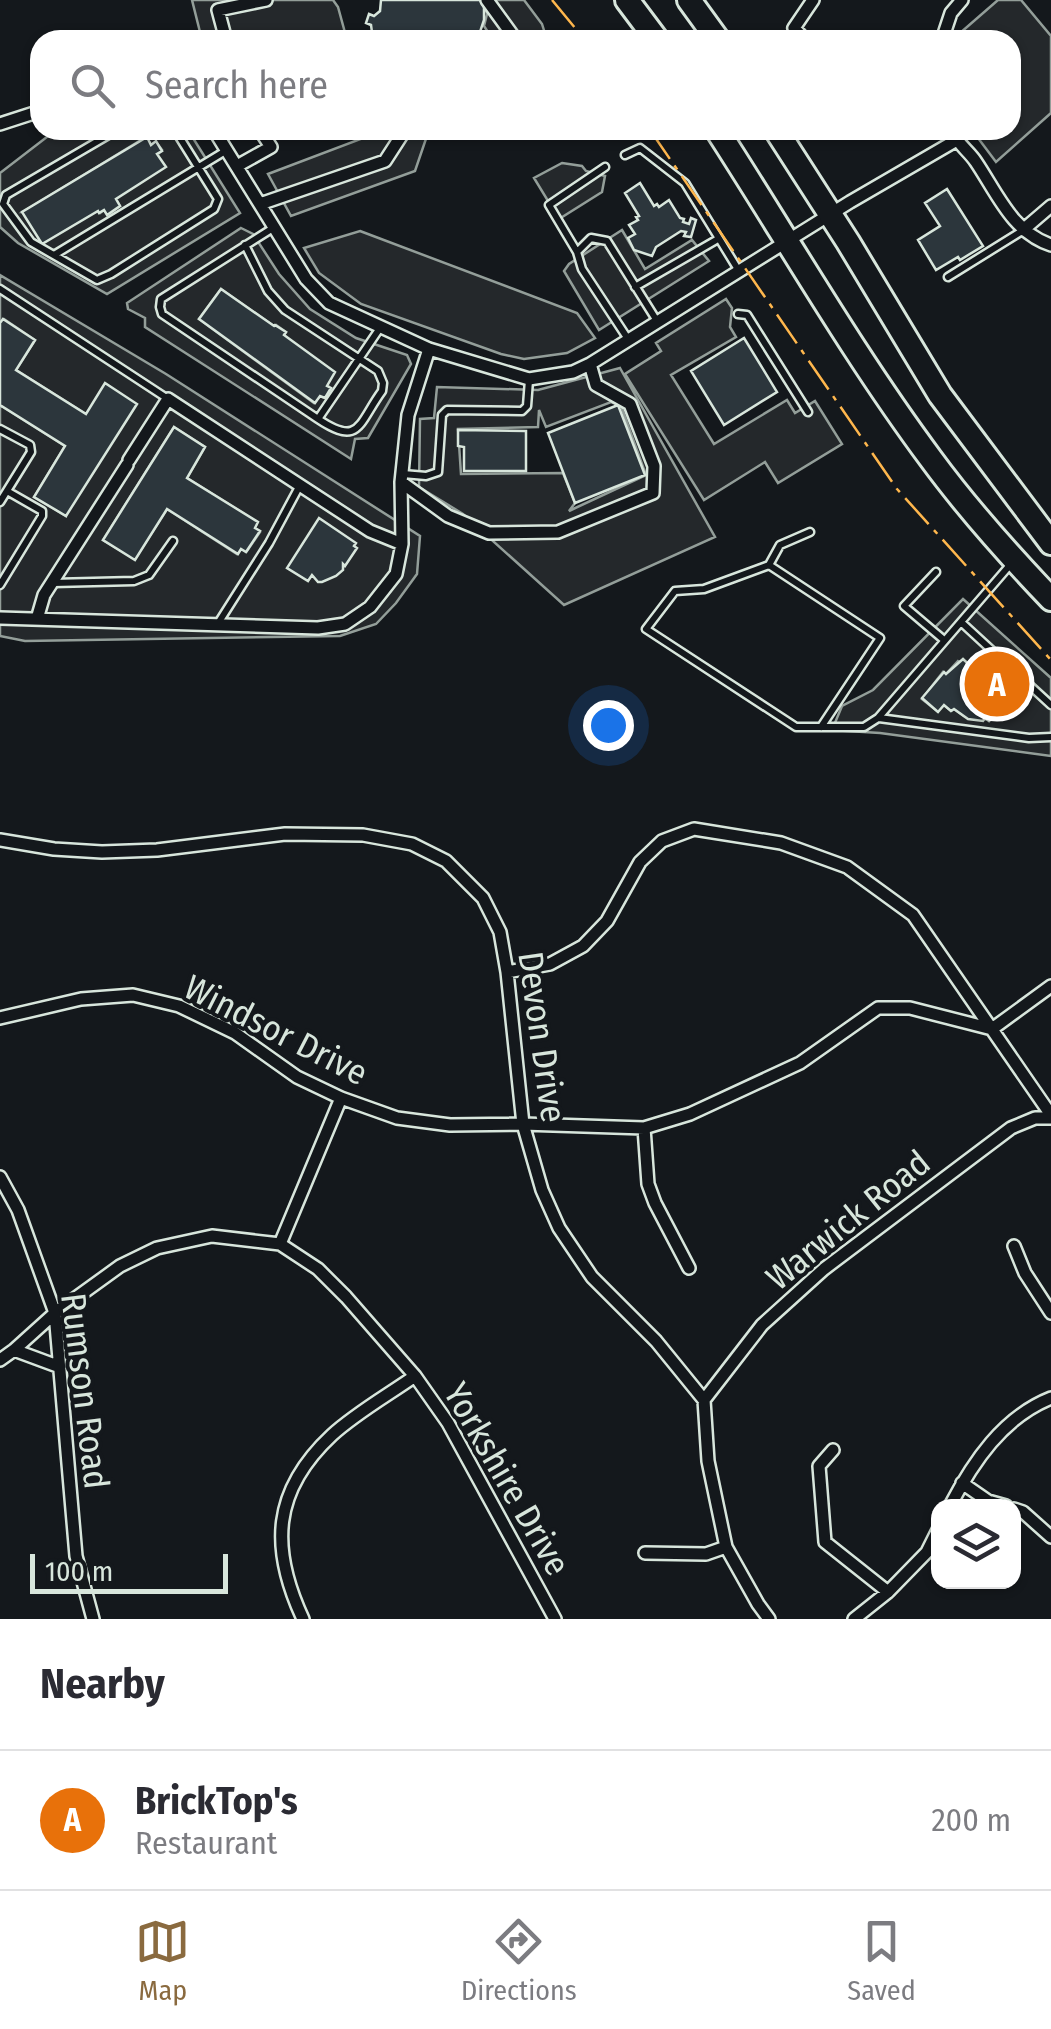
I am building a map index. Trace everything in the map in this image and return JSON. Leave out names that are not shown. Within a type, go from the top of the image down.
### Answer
[{"type":"highway","points":[[627,0],[650,30]]},
{"type":"highway","points":[[690,0],[711,30]]},
{"type":"highway","points":[[724,140],[906,426],[1014,560],[1051,599]]},
{"type":"highway","points":[[782,140],[940,395],[1051,543]]},
{"type":"street","points":[[223,30],[218,10],[266,0]]},
{"type":"street","points":[[487,0],[509,30]]},
{"type":"street","points":[[796,30],[814,0]]},
{"type":"street","points":[[945,30],[951,12],[962,0]]},
{"type":"street","points":[[0,124],[30,114]]},
{"type":"street","points":[[220,140],[306,279],[329,303],[428,349],[529,379],[573,372],[590,364],[946,140]]},
{"type":"street","points":[[237,166],[271,147],[266,140]]},
{"type":"street","points":[[260,204],[385,161],[399,140]]},
{"type":"street","points":[[959,140],[1023,230],[1051,245]]},
{"type":"street","points":[[1023,230],[1051,206]]},
{"type":"street","points":[[0,618],[318,628],[345,624],[370,607],[396,574],[402,544],[402,478],[408,415],[428,349]]},
{"type":"street","points":[[402,478],[448,516],[489,533],[558,532],[653,494],[654,466],[630,404],[596,384],[590,364]]},
{"type":"street","points":[[37,620],[52,582],[168,399],[370,531],[402,544]]},
{"type":"street","points":[[506,972],[550,964],[582,946],[607,921],[640,862],[662,841],[694,829],[781,843],[847,866],[914,916],[1051,1116]]},
{"type":"street","name":"Devon Drive","points":[[0,840],[102,852],[157,850],[285,834],[363,834],[412,844],[446,860],[482,898],[500,932],[523,1124],[542,1190],[559,1228],[592,1277],[656,1341],[704,1400]]},
{"type":"street","points":[[992,1030],[1051,986]]},
{"type":"street","name":"Windsor Drive","points":[[0,1018],[80,999],[133,995],[179,1006],[235,1033],[296,1077],[396,1118],[450,1125],[644,1128],[690,1114],[800,1063],[878,1008],[910,1008],[992,1030]]},
{"type":"street","points":[[280,1244],[340,1098]]},
{"type":"street","name":"Warwick Road","points":[[704,1400],[762,1325],[824,1269],[1011,1128],[1051,1116]]},
{"type":"street","points":[[644,1128],[648,1184],[688,1268]]},
{"type":"street","name":"Rumson Road","points":[[0,1176],[18,1210],[54,1313],[76,1556],[92,1619]]},
{"type":"street","name":"Yorkshire Drive","points":[[0,1360],[54,1313],[120,1266],[157,1248],[212,1236],[280,1244],[318,1269],[414,1376],[448,1423],[556,1619]]},
{"type":"street","points":[[1014,1246],[1025,1273],[1051,1313]]},
{"type":"street","points":[[14,1350],[60,1367]]},
{"type":"street","points":[[303,1619],[289,1589],[280,1534],[284,1507],[301,1469],[333,1434],[414,1376]]},
{"type":"street","points":[[954,1499],[997,1434],[1034,1405],[1051,1398]]},
{"type":"street","points":[[704,1400],[708,1461],[726,1547],[769,1619]]},
{"type":"street","points":[[833,1450],[820,1466],[825,1542],[888,1592]]},
{"type":"street","points":[[962,1483],[985,1499]]},
{"type":"street","points":[[1021,1511],[1051,1537]]},
{"type":"street","points":[[854,1619],[888,1592],[931,1545]]},
{"type":"street","points":[[645,1553],[706,1554],[726,1547]]},
{"type":"lane","points":[[101,140],[6,195],[3,204],[31,242],[97,280],[214,209],[218,199],[181,140]]},
{"type":"lane","points":[[626,154],[640,148],[685,183],[740,272]]},
{"type":"lane","points":[[54,255],[227,150]]},
{"type":"lane","points":[[605,167],[549,205],[582,269],[628,340]]},
{"type":"lane","points":[[245,246],[268,291],[285,310],[378,372],[382,391],[355,431],[338,432],[162,314],[161,299],[274,227]]},
{"type":"lane","points":[[948,277],[1023,230]]},
{"type":"lane","points":[[578,256],[591,238],[607,241],[657,322]]},
{"type":"lane","points":[[635,287],[718,239]]},
{"type":"lane","points":[[0,289],[168,399]]},
{"type":"lane","points":[[738,314],[747,315],[808,412]]},
{"type":"lane","points":[[318,419],[380,327]]},
{"type":"lane","points":[[402,478],[438,472],[442,416],[446,410],[522,411],[529,379]]},
{"type":"lane","points":[[0,428],[30,445],[31,452],[0,502]]},
{"type":"lane","points":[[217,625],[300,486]]},
{"type":"lane","points":[[0,585],[42,516],[42,511],[7,490]]},
{"type":"lane","points":[[810,532],[780,545],[770,565],[704,589],[675,591],[646,629],[796,727],[864,727],[878,718],[1014,560]]},
{"type":"lane","points":[[52,582],[134,582],[149,575],[173,541]]},
{"type":"lane","points":[[770,565],[880,638],[821,727]]},
{"type":"lane","points":[[936,572],[904,606],[944,640]]},
{"type":"lane","points":[[961,622],[1051,704]]},
{"type":"lane","points":[[878,718],[1029,738],[1051,737]]},
{"type":"shaded area","points":[[192,0],[333,0],[344,30],[200,30]]},
{"type":"shaded area","points":[[483,0],[524,0],[544,30],[487,30]]},
{"type":"shaded area","points":[[998,0],[1021,0],[1051,36],[1051,113],[1021,140],[1021,30],[964,30]]},
{"type":"shaded area","points":[[43,140],[141,140],[23,212],[104,210],[108,215],[120,206],[116,199],[162,150],[156,142],[151,145],[148,140],[194,140],[240,213],[107,294],[18,243],[0,227],[0,173]]},
{"type":"shaded area","points":[[358,140],[426,140],[415,171],[291,216],[268,174]]},
{"type":"shaded area","points":[[980,140],[1021,140],[996,162]]},
{"type":"shaded area","points":[[562,163],[605,176],[602,192],[559,219],[534,178]]},
{"type":"shaded area","points":[[241,228],[253,234],[279,274],[310,309],[356,338],[407,355],[411,364],[368,438],[355,439],[351,459],[145,327],[145,318],[128,309],[127,303]],"holes":[[[221,289],[286,332],[284,335],[331,389],[325,398],[320,396],[314,403],[199,319]]]},
{"type":"shaded area","points":[[622,230],[645,269],[692,240],[709,261],[599,330],[564,271]]},
{"type":"shaded area","points":[[360,231],[577,313],[595,338],[567,353],[524,359],[361,304],[319,273],[304,248]]},
{"type":"shaded area","points":[[0,275],[166,374],[420,536],[417,574],[376,624],[340,636],[25,641],[0,636],[0,405],[65,446],[34,497],[66,516],[86,414],[16,370],[35,340],[4,319],[0,323]],"holes":[[[174,427],[205,447],[187,478],[257,522],[255,528],[260,532],[247,551],[241,549],[237,554],[167,509],[135,559],[103,540]]]},
{"type":"shaded area","points":[[726,299],[732,308],[730,327],[736,337],[671,375],[714,444],[787,400],[795,413],[815,401],[842,444],[778,483],[765,462],[704,500],[625,374],[661,351],[656,343]]},
{"type":"shaded area","points":[[620,368],[715,537],[564,605],[463,514],[419,487],[420,419],[434,418],[437,387],[538,390]],"holes":[[[611,402],[621,406],[646,475],[569,511],[575,503],[563,473],[461,474],[458,429],[538,427],[539,410],[546,427]]]},
{"type":"shaded area","points":[[963,599],[1051,678],[1051,756],[832,730],[842,706],[873,690]],"holes":[[[960,662],[989,720],[964,716],[944,705],[937,711],[922,699],[943,672],[946,674]]]},
{"type":"building","points":[[381,0],[480,0],[484,20],[481,30],[372,30],[366,23],[369,14],[374,16],[380,11]]},
{"type":"building","points":[[142,140],[148,140],[151,145],[156,141],[162,151],[157,154],[166,167],[116,199],[120,206],[107,215],[104,210],[98,211],[42,244],[22,212]]},
{"type":"building","points":[[640,183],[654,206],[669,200],[683,222],[696,220],[691,237],[681,231],[656,247],[652,256],[634,250],[628,238],[635,234],[629,225],[639,216],[625,193]]},
{"type":"building","points":[[947,189],[983,246],[936,270],[918,240],[940,226],[925,203]]},
{"type":"building","points":[[221,289],[286,332],[284,335],[335,372],[325,398],[320,396],[315,403],[199,319]]},
{"type":"building","points":[[3,319],[35,340],[16,370],[86,414],[105,383],[137,404],[66,516],[34,497],[65,446],[0,405]]},
{"type":"building","points":[[744,338],[777,392],[724,425],[691,371]]},
{"type":"building","points":[[618,405],[645,475],[575,503],[548,433]]},
{"type":"building","points":[[174,427],[205,447],[187,478],[258,522],[255,528],[260,531],[246,552],[241,549],[238,554],[167,509],[135,560],[103,540]]},
{"type":"building","points":[[458,430],[526,431],[526,471],[464,471],[464,447],[458,446]]},
{"type":"building","points":[[319,518],[356,543],[357,548],[343,564],[343,570],[322,582],[312,575],[308,581],[287,568]]},
{"type":"building","points":[[963,659],[1007,700],[989,721],[968,719],[944,705],[938,712],[922,698],[944,672]]},
{"type":"power","points":[[552,0],[577,30]]},
{"type":"power","points":[[657,140],[897,489],[1051,660]]},
{"type":"place","name":"BrickTop's","points":[[997,684]]}]
